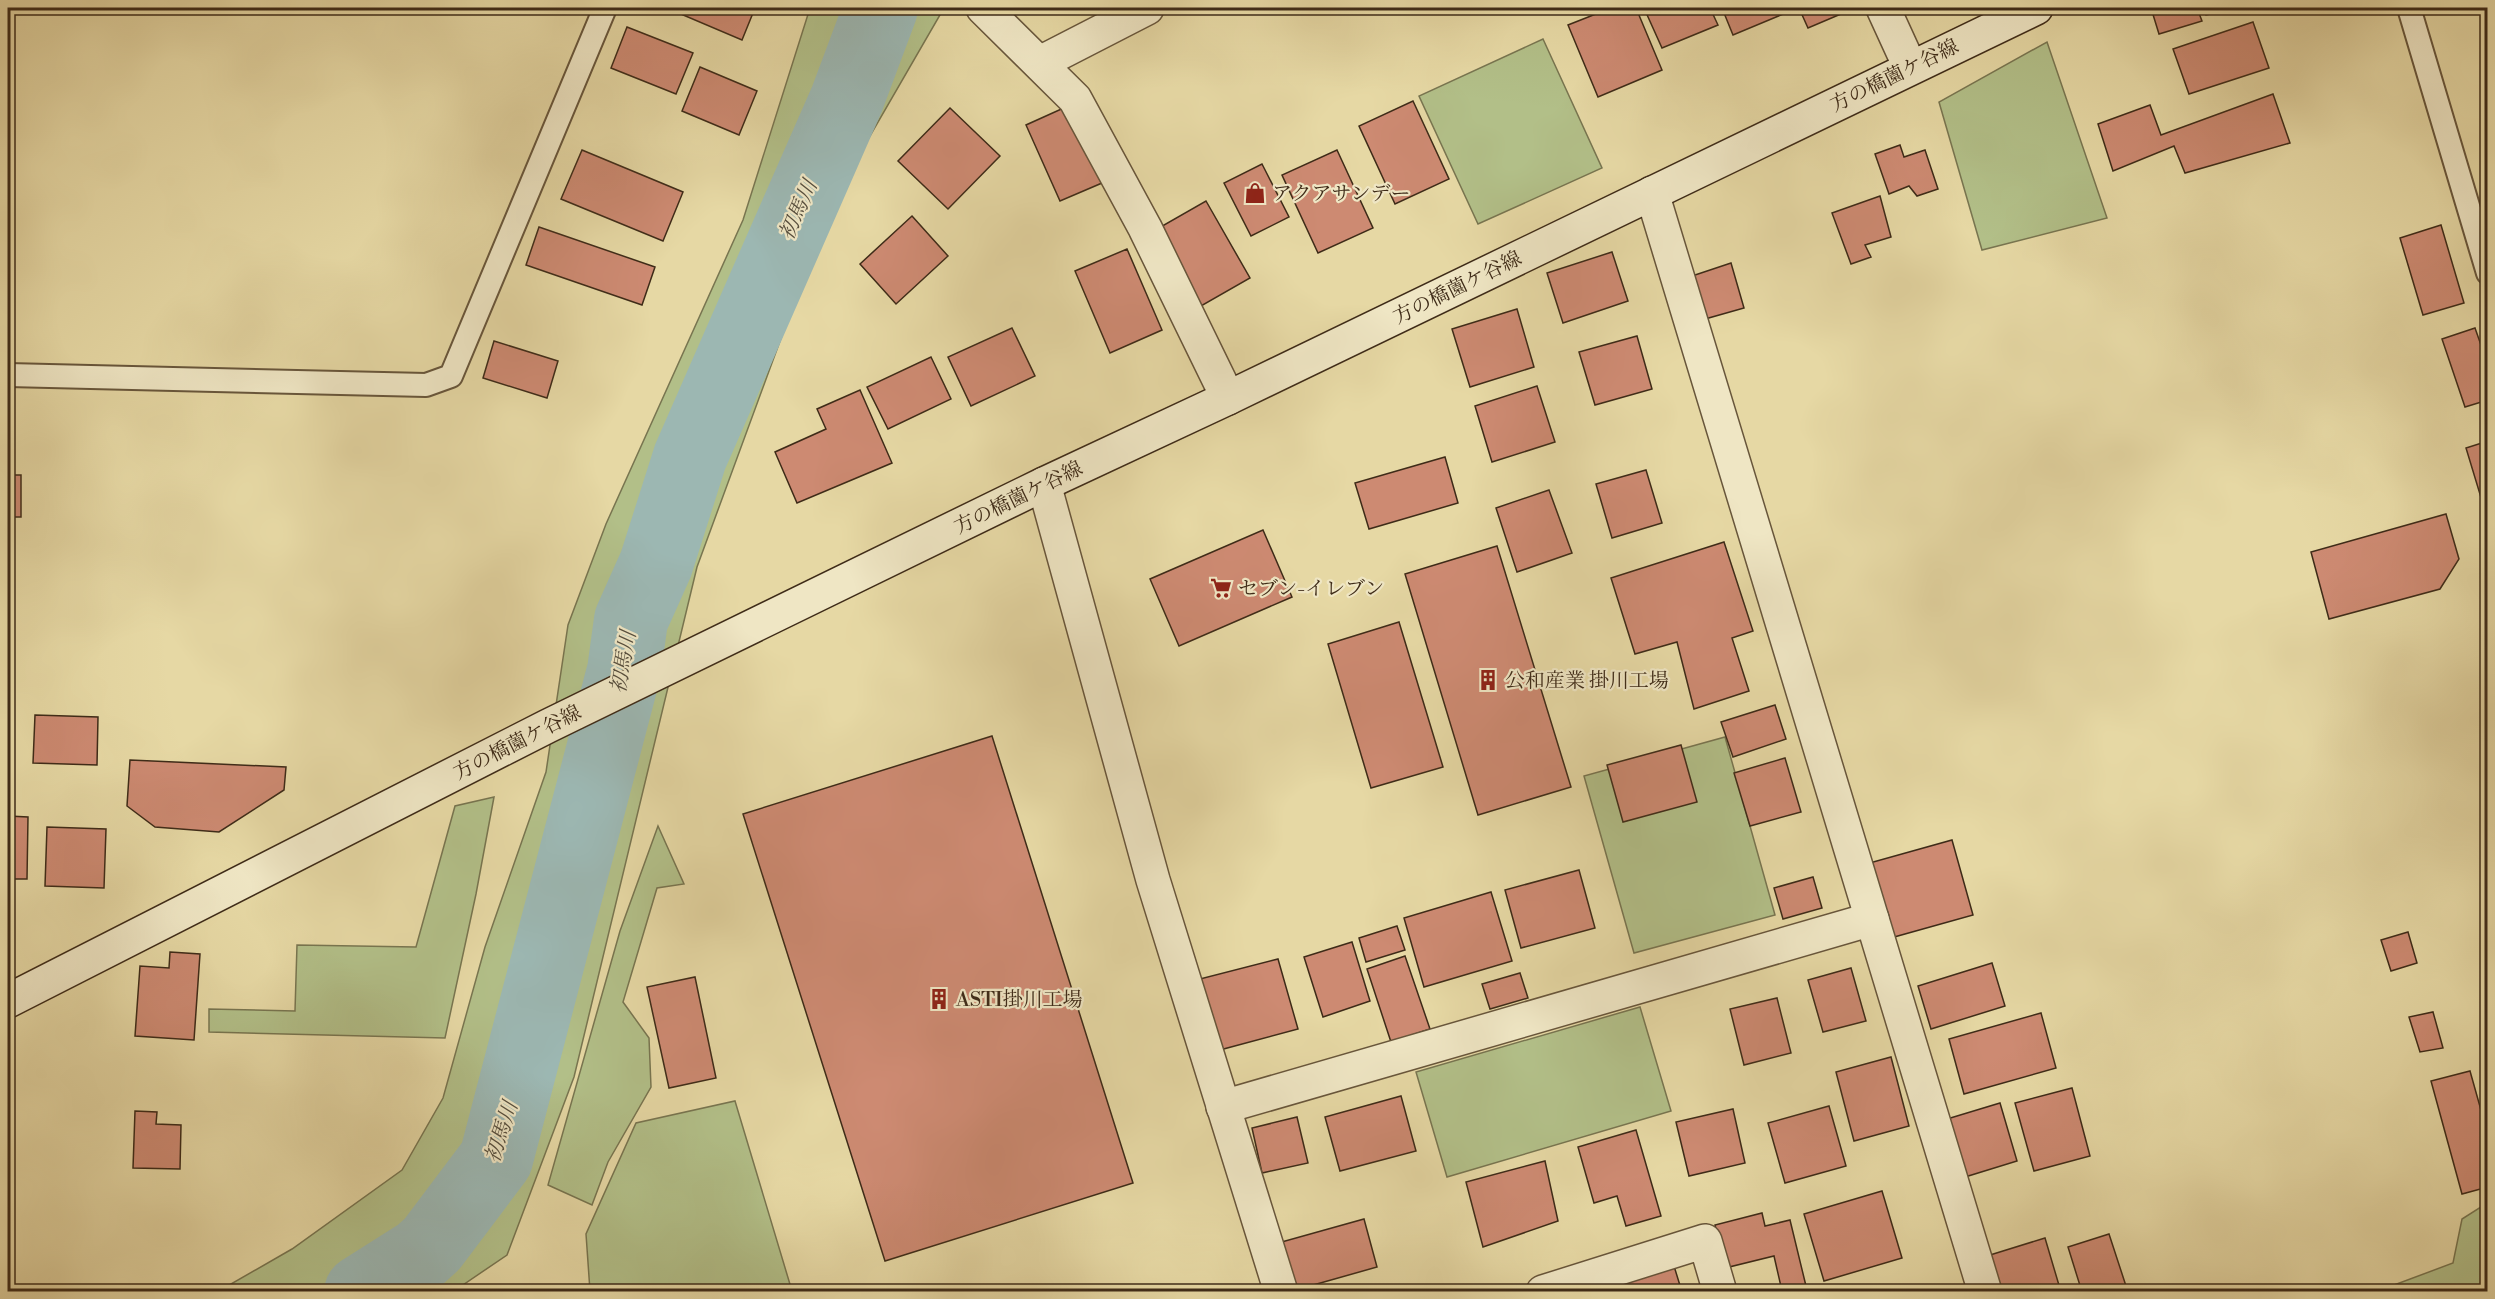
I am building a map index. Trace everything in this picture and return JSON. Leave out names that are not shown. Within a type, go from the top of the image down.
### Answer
[{"type":"street","points":[[983,8],[1075,99],[1145,228],[1228,398]]},
{"type":"street","points":[[1040,63],[1147,8]]},
{"type":"street","points":[[1883,8],[1910,67]]},
{"type":"street","name":"方の橋薗ケ谷線","points":[[8,1001],[548,726],[1044,484],[1228,398],[2036,8]]},
{"type":"street","points":[[1652,193],[1985,1292]]},
{"type":"street","points":[[1044,484],[1153,880],[1281,1292]]},
{"type":"street","points":[[1223,1107],[1872,919]]},
{"type":"street","points":[[1543,1292],[1706,1241],[1720,1292]]},
{"type":"lane","points":[[8,375],[426,385],[452,376],[605,8]]},
{"type":"lane","points":[[2409,8],[2487,273]]},
{"type":"green space","points":[[810,8],[944,8],[830,205],[697,567],[574,1077],[507,1255],[454,1291],[217,1292],[292,1249],[402,1170],[443,1098],[485,947],[546,772],[568,625],[606,524],[743,220]]},
{"type":"green space","points":[[1543,39],[1602,168],[1478,224],[1419,96]]},
{"type":"green space","points":[[2047,42],[2107,218],[1982,250],[1939,102]]},
{"type":"green space","points":[[1725,737],[1775,915],[1634,953],[1584,776]]},
{"type":"green space","points":[[494,797],[445,1038],[209,1032],[209,1009],[295,1011],[297,945],[416,947],[455,806]]},
{"type":"green space","points":[[658,826],[684,884],[657,888],[623,1002],[649,1038],[651,1087],[608,1162],[592,1205],[548,1185],[620,931]]},
{"type":"green space","points":[[1640,1007],[1671,1111],[1447,1177],[1416,1072]]},
{"type":"green space","points":[[735,1101],[792,1291],[590,1291],[586,1234],[636,1123]]},
{"type":"green space","points":[[2487,1203],[2487,1291],[2378,1291],[2453,1263],[2462,1219]]},
{"type":"building","points":[[669,8],[755,8],[742,40]]},
{"type":"building","points":[[1611,8],[1636,8],[1662,70],[1598,97],[1568,25]]},
{"type":"building","points":[[1644,8],[1710,8],[1718,25],[1662,48]]},
{"type":"building","points":[[1722,8],[1786,8],[1788,12],[1733,35]]},
{"type":"building","points":[[1799,8],[1855,8],[1808,28]]},
{"type":"building","points":[[2151,8],[2197,8],[2202,21],[2159,34]]},
{"type":"building","points":[[2204,8],[2240,8],[2206,15]]},
{"type":"building","points":[[2253,22],[2269,68],[2189,94],[2173,49]]},
{"type":"building","points":[[627,27],[693,53],[676,94],[611,68]]},
{"type":"building","points":[[700,67],[757,91],[739,135],[682,111]]},
{"type":"building","points":[[2273,94],[2290,143],[2185,173],[2174,146],[2113,171],[2098,124],[2150,105],[2161,135]]},
{"type":"building","points":[[1413,101],[1449,179],[1395,204],[1359,126]]},
{"type":"building","points":[[1068,106],[1102,183],[1060,201],[1026,125]]},
{"type":"building","points":[[950,108],[1000,156],[948,209],[898,161]]},
{"type":"building","points":[[1900,145],[1904,157],[1925,150],[1938,189],[1917,196],[1909,186],[1889,194],[1875,154]]},
{"type":"building","points":[[582,150],[683,192],[663,241],[561,199]]},
{"type":"building","points":[[1337,150],[1373,228],[1318,253],[1282,175]]},
{"type":"building","points":[[1262,164],[1289,217],[1251,236],[1224,183]]},
{"type":"building","points":[[1880,196],[1891,237],[1865,245],[1871,257],[1851,264],[1832,213]]},
{"type":"building","points":[[1206,201],[1250,278],[1201,306],[1157,229]]},
{"type":"building","points":[[912,216],[948,256],[896,304],[860,264]]},
{"type":"building","points":[[2441,225],[2464,303],[2423,315],[2400,238]]},
{"type":"building","points":[[539,227],[655,267],[642,305],[526,265]]},
{"type":"building","points":[[1127,249],[1162,330],[1110,353],[1075,271]]},
{"type":"building","points":[[1612,252],[1628,301],[1563,323],[1547,273]]},
{"type":"building","points":[[1731,263],[1744,308],[1705,319],[1692,276]]},
{"type":"building","points":[[1517,309],[1534,367],[1470,387],[1452,329]]},
{"type":"building","points":[[1012,328],[1035,376],[971,406],[948,357]]},
{"type":"building","points":[[2475,328],[2488,365],[2488,400],[2465,407],[2442,339]]},
{"type":"building","points":[[1637,336],[1652,389],[1595,405],[1579,352]]},
{"type":"building","points":[[494,341],[558,361],[547,398],[483,378]]},
{"type":"building","points":[[931,357],[951,399],[888,429],[867,387]]},
{"type":"building","points":[[1537,386],[1555,442],[1492,462],[1475,406]]},
{"type":"building","points":[[860,390],[892,463],[797,503],[775,452],[826,429],[817,409]]},
{"type":"building","points":[[2488,441],[2488,513],[2486,514],[2466,448]]},
{"type":"building","points":[[1445,457],[1458,503],[1369,529],[1355,483]]},
{"type":"building","points":[[1646,470],[1662,523],[1612,538],[1596,484]]},
{"type":"building","points":[[8,475],[21,475],[21,517],[8,517]]},
{"type":"building","points":[[1549,490],[1572,553],[1517,572],[1496,508]]},
{"type":"building","points":[[2446,514],[2459,559],[2440,589],[2329,619],[2311,552]]},
{"type":"building","name":"セブン-イレブン","points":[[1263,530],[1292,597],[1179,646],[1150,579]]},
{"type":"building","points":[[1724,542],[1753,631],[1732,638],[1749,691],[1694,709],[1677,642],[1635,654],[1611,578]]},
{"type":"building","name":"公和産業 掛川工場","points":[[1497,546],[1571,787],[1478,815],[1405,574]]},
{"type":"building","points":[[8,552],[10,552],[9,616],[8,616]]},
{"type":"building","points":[[1399,622],[1443,767],[1371,788],[1328,644]]},
{"type":"building","points":[[1775,705],[1786,739],[1733,757],[1721,722]]},
{"type":"building","points":[[35,715],[98,717],[97,765],[33,763]]},
{"type":"building","name":"ASTI掛川工場","points":[[992,736],[1133,1183],[885,1261],[743,814]]},
{"type":"building","points":[[1681,745],[1697,802],[1623,822],[1607,765]]},
{"type":"building","points":[[1785,758],[1801,812],[1750,826],[1734,773]]},
{"type":"building","points":[[130,760],[286,767],[284,790],[219,832],[155,827],[127,806]]},
{"type":"building","points":[[8,816],[28,817],[27,879],[8,879]]},
{"type":"building","points":[[47,827],[106,829],[104,888],[45,886]]},
{"type":"building","points":[[1952,840],[1973,915],[1887,939],[1866,864]]},
{"type":"building","points":[[1579,870],[1595,928],[1521,948],[1505,890]]},
{"type":"building","points":[[1813,877],[1822,908],[1783,919],[1774,888]]},
{"type":"building","points":[[1491,892],[1512,961],[1424,987],[1404,918]]},
{"type":"building","points":[[8,893],[10,893],[9,951],[8,951]]},
{"type":"building","points":[[1397,926],[1405,950],[1366,962],[1359,938]]},
{"type":"building","points":[[2408,932],[2417,963],[2391,971],[2381,940]]},
{"type":"building","points":[[1352,942],[1370,1001],[1323,1017],[1304,957]]},
{"type":"building","points":[[170,952],[200,954],[194,1040],[135,1036],[140,966],[169,968]]},
{"type":"building","points":[[1405,956],[1430,1029],[1391,1042],[1367,969]]},
{"type":"building","points":[[1278,959],[1298,1029],[1216,1051],[1196,980]]},
{"type":"building","points":[[1992,963],[2005,1006],[1931,1029],[1918,986]]},
{"type":"building","points":[[1851,968],[1866,1021],[1823,1032],[1808,980]]},
{"type":"building","points":[[1520,973],[1528,998],[1490,1009],[1482,984]]},
{"type":"building","points":[[695,977],[716,1078],[669,1088],[647,987]]},
{"type":"building","points":[[1777,998],[1791,1053],[1744,1065],[1730,1009]]},
{"type":"building","points":[[2433,1012],[2443,1048],[2420,1052],[2409,1017]]},
{"type":"building","points":[[2041,1013],[2056,1068],[1964,1094],[1949,1039]]},
{"type":"building","points":[[1891,1057],[1909,1126],[1854,1141],[1836,1072]]},
{"type":"building","points":[[2470,1071],[2488,1135],[2488,1187],[2462,1194],[2431,1081]]},
{"type":"building","points":[[2072,1088],[2090,1156],[2034,1171],[2015,1103]]},
{"type":"building","points":[[1401,1096],[1416,1151],[1340,1171],[1325,1117]]},
{"type":"building","points":[[2000,1103],[2017,1161],[1965,1177],[1947,1119]]},
{"type":"building","points":[[1829,1106],[1846,1166],[1785,1183],[1768,1123]]},
{"type":"building","points":[[1733,1109],[1745,1163],[1689,1176],[1676,1122]]},
{"type":"building","points":[[135,1111],[157,1112],[156,1124],[181,1125],[180,1169],[133,1168]]},
{"type":"building","points":[[1297,1117],[1308,1163],[1262,1173],[1252,1128]]},
{"type":"building","points":[[1636,1130],[1661,1216],[1626,1226],[1617,1196],[1594,1203],[1578,1147]]},
{"type":"building","points":[[1545,1161],[1558,1221],[1483,1247],[1466,1182]]},
{"type":"building","points":[[1882,1191],[1902,1258],[1824,1281],[1804,1214]]},
{"type":"building","points":[[1762,1213],[1765,1226],[1790,1220],[1806,1286],[1782,1291],[1774,1256],[1725,1268],[1715,1225]]},
{"type":"building","points":[[1364,1219],[1377,1267],[1292,1291],[1278,1243]]},
{"type":"building","points":[[2109,1234],[2127,1289],[2119,1292],[2082,1292],[2068,1247]]},
{"type":"building","points":[[2045,1238],[2061,1292],[2001,1292],[1990,1255]]},
{"type":"building","points":[[1674,1266],[1682,1292],[1605,1292],[1603,1286]]},
{"type":"waterway","name":"初馬川","points":[[361,1292],[421,1254],[432,1244],[496,1159],[624,671],[631,620],[656,564],[690,457],[847,99],[881,8]]},
{"type":"place","name":"アクアサンデー","points":[[1255,193]]},
{"type":"place","name":"セブン-イレブン","points":[[1221,588]]},
{"type":"place","name":"公和産業 掛川工場","points":[[1488,680]]},
{"type":"place","name":"ASTI掛川工場","points":[[939,999]]}]
